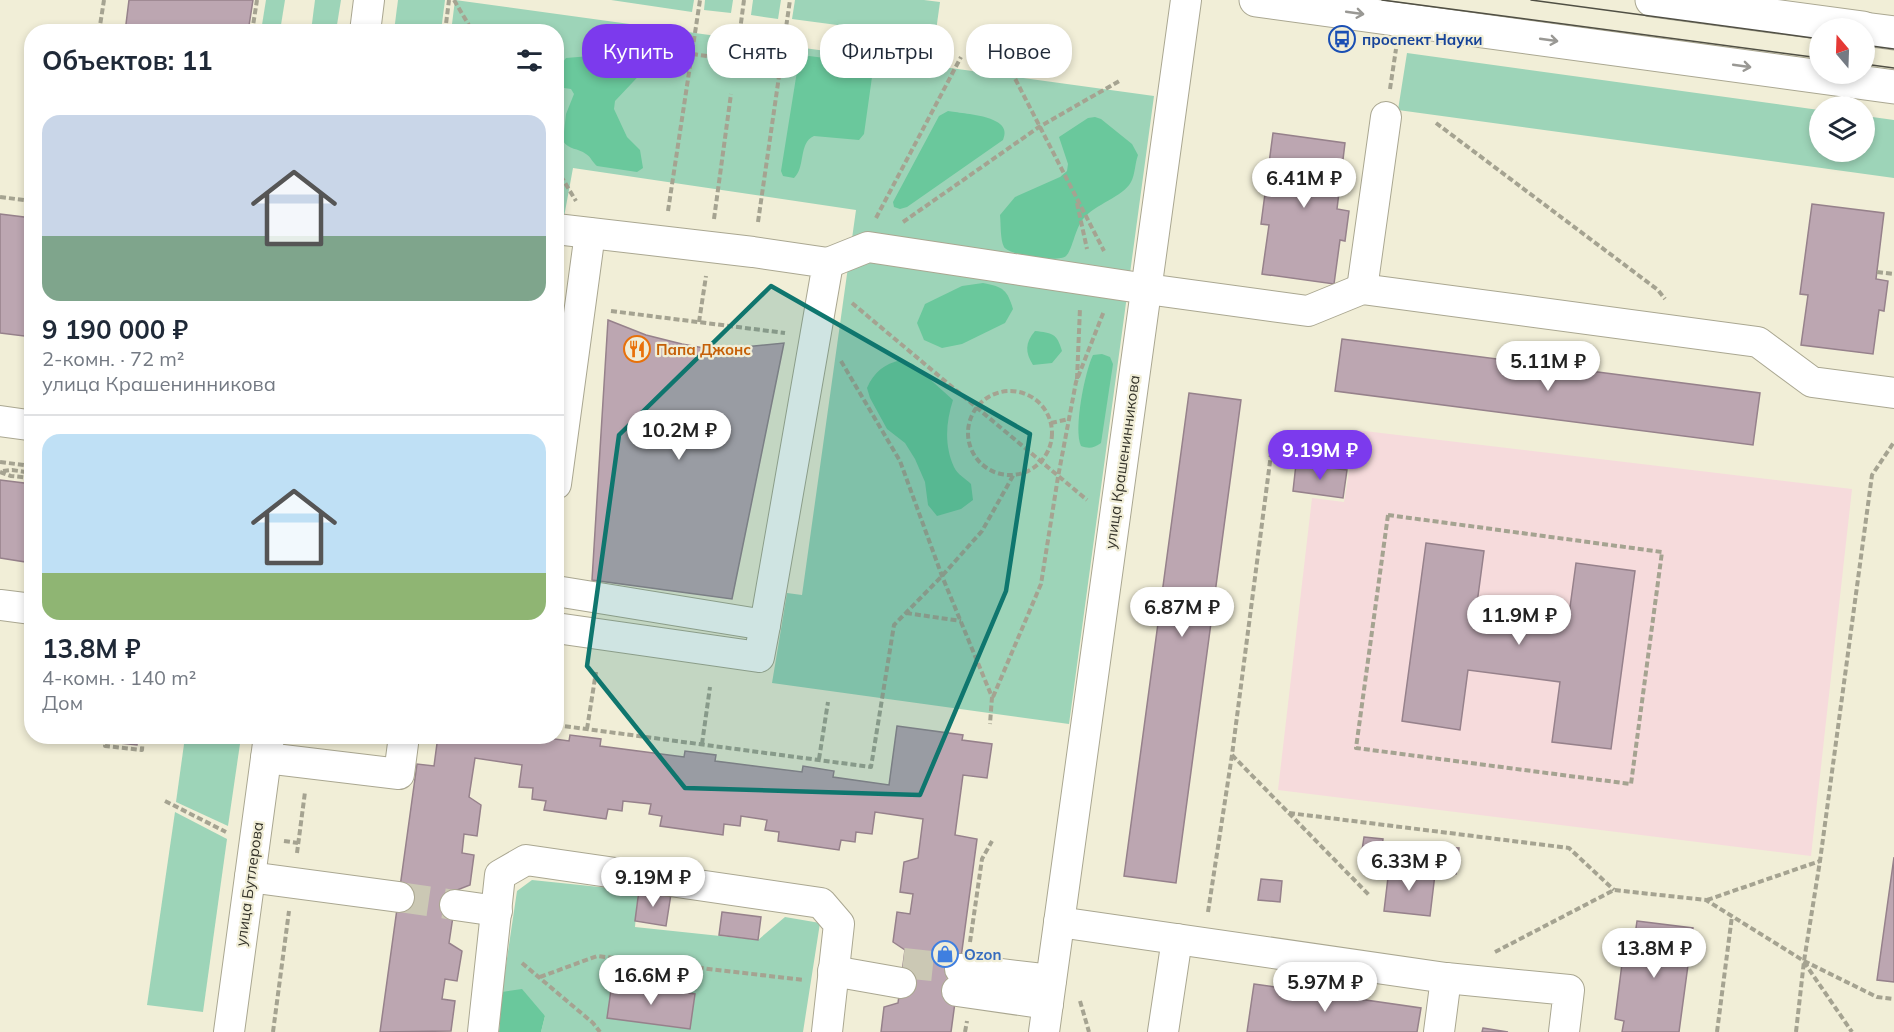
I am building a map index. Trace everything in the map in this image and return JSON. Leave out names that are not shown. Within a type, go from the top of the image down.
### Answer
[{"type":"main road","points":[[1256,0],[1894,87]]},
{"type":"main road","points":[[1652,0],[1809,21]]},
{"type":"main road","points":[[1875,30],[1894,33]]},
{"type":"street","points":[[366,24],[369,0]]},
{"type":"street","name":"улица Крашенинникова","points":[[1048,1005],[1114,521],[1112,284],[1186,0]]},
{"type":"street","points":[[1362,290],[1386,117]]},
{"type":"street","points":[[564,231],[753,252],[826,272]]},
{"type":"street","points":[[564,425],[590,233]]},
{"type":"street","points":[[564,629],[759,657],[807,328],[826,272],[868,247],[1308,311],[1362,290],[1758,342],[1812,382],[1894,393]]},
{"type":"street","points":[[564,592],[765,625]]},
{"type":"street","points":[[0,604],[24,608]]},
{"type":"street","points":[[268,747],[399,774],[403,744]]},
{"type":"street","name":"улица Бутлерова","points":[[229,1032],[268,747]]},
{"type":"street","points":[[483,1032],[500,875],[526,861],[820,903],[840,924],[827,1032]]},
{"type":"street","points":[[250,877],[399,897]]},
{"type":"street","points":[[455,905],[497,910]]},
{"type":"street","points":[[1059,922],[1446,978],[1569,990],[1564,1032]]},
{"type":"street","points":[[1163,1032],[1190,941]]},
{"type":"street","points":[[833,970],[902,973]]},
{"type":"street","points":[[961,977],[1048,1005]]},
{"type":"street","points":[[1439,1032],[1446,978]]},
{"type":"path","points":[[100,24],[104,0]]},
{"type":"path","points":[[253,24],[257,0]]},
{"type":"path","points":[[446,24],[449,0]]},
{"type":"path","points":[[454,0],[468,24]]},
{"type":"path","points":[[695,34],[700,0]]},
{"type":"path","points":[[741,24],[744,0]]},
{"type":"path","points":[[786,24],[790,0]]},
{"type":"path","points":[[1386,117],[1397,47]]},
{"type":"path","points":[[868,247],[874,221],[961,57]]},
{"type":"path","points":[[664,241],[688,78]]},
{"type":"path","points":[[753,252],[778,78]]},
{"type":"path","points":[[990,724],[992,697],[1041,584],[1058,477],[1077,382],[1112,284],[1076,198],[1014,78]]},
{"type":"path","points":[[868,247],[1039,127],[1121,80]]},
{"type":"path","points":[[710,247],[731,94]]},
{"type":"path","points":[[1436,123],[1658,290],[1686,332]]},
{"type":"path","points":[[0,197],[24,200]]},
{"type":"path","points":[[1076,198],[1112,284],[1077,382]]},
{"type":"path","points":[[826,272],[977,408],[1114,521]]},
{"type":"path","points":[[1877,272],[1894,274]]},
{"type":"path","points":[[699,323],[702,306]]},
{"type":"path","points":[[608,311],[699,323],[807,328],[900,461],[942,576],[992,697]]},
{"type":"path","points":[[1007,391],[1020,392],[1033,398],[1043,406],[1051,423],[1051,444],[1045,457],[1028,471],[1014,474],[993,471],[981,464],[973,452],[969,439],[969,424],[977,408],[982,401],[994,394],[1007,391]]},
{"type":"path","points":[[1051,423],[1069,420]]},
{"type":"path","points":[[1190,941],[1232,755],[1271,454],[1288,440]]},
{"type":"path","points":[[1796,1032],[1872,475],[1894,442]]},
{"type":"path","points":[[0,462],[24,465]]},
{"type":"path","points":[[1,472],[12,470],[24,472]]},
{"type":"path","points":[[1,472],[24,477]]},
{"type":"path","points":[[564,726],[871,767],[894,625],[982,531],[1014,474]]},
{"type":"path","points":[[1388,515],[1517,532],[1662,552],[1631,784],[1356,748],[1388,515]]},
{"type":"path","points":[[906,613],[961,621]]},
{"type":"path","points":[[587,729],[596,672]]},
{"type":"path","points":[[702,744],[710,687]]},
{"type":"path","points":[[819,759],[828,702]]},
{"type":"path","points":[[105,744],[105,746],[142,750],[142,744]]},
{"type":"path","points":[[1232,755],[1370,895]]},
{"type":"path","points":[[165,801],[229,834]]},
{"type":"path","points":[[1289,813],[1569,848],[1614,890]]},
{"type":"path","points":[[279,841],[298,843]]},
{"type":"path","points":[[961,977],[982,859],[992,841]]},
{"type":"path","points":[[1488,956],[1614,890],[1706,900],[1820,861]]},
{"type":"path","points":[[1706,900],[1804,961],[1877,997],[1894,999]]},
{"type":"path","points":[[1717,1032],[1732,916]]},
{"type":"path","points":[[492,943],[540,977],[593,1023],[600,1032]]},
{"type":"path","points":[[540,977],[597,956],[833,970]]},
{"type":"path","points":[[1804,961],[1852,1032]]},
{"type":"highlighted area","points":[[771,286],[1030,434],[1006,591],[920,795],[685,788],[587,666],[619,435]]},
{"type":"shaded area","points":[[1356,430],[1852,489],[1811,856],[1278,790],[1312,498],[1344,502]]},
{"type":"green space","points":[[266,0],[285,0],[281,24],[262,24]]},
{"type":"green space","points":[[315,0],[341,0],[337,24],[312,24]]},
{"type":"green space","points":[[398,0],[445,0],[442,24],[395,24]]},
{"type":"green space","points":[[455,0],[630,24],[582,24],[582,78],[695,78],[695,33],[707,35],[707,78],[808,78],[808,48],[820,50],[820,78],[954,78],[954,69],[966,70],[966,78],[1023,78],[1154,96],[1069,724],[772,683],[787,593],[802,595],[856,210],[573,168],[564,217],[564,24],[452,24]]},
{"type":"green space","points":[[611,0],[694,0],[692,12]]},
{"type":"green space","points":[[705,0],[733,0],[731,13],[704,10]]},
{"type":"green space","points":[[753,0],[781,0],[778,19],[751,15]]},
{"type":"green space","points":[[795,0],[940,2],[937,24],[830,24],[792,19]]},
{"type":"green space","points":[[1407,53],[1809,109],[1809,162],[1875,162],[1875,117],[1894,120],[1894,178],[1398,110]]},
{"type":"green space","points":[[808,56],[820,57],[820,78],[872,78],[864,134],[859,140],[814,136],[809,139],[804,149],[800,168],[794,178],[783,176],[781,171],[796,78],[808,78]]},
{"type":"green space","points":[[582,57],[582,78],[637,78],[615,101],[614,109],[627,137],[640,150],[643,168],[637,172],[597,166],[588,155],[564,142],[566,114],[574,94],[571,89],[564,88],[564,61],[566,58]]},
{"type":"green space","points":[[948,111],[986,117],[995,121],[1002,125],[1005,132],[1003,140],[907,207],[900,209],[894,207],[893,202],[939,116]]},
{"type":"green space","points":[[1088,118],[1101,119],[1132,144],[1138,155],[1131,182],[1122,192],[1094,209],[1083,219],[1066,256],[1054,259],[1044,258],[1008,250],[1004,247],[1002,240],[1000,215],[1015,197],[1060,177],[1067,171],[1068,164],[1059,137]]},
{"type":"green space","points":[[983,283],[1004,290],[1009,297],[1013,309],[1005,323],[962,344],[942,348],[924,340],[917,323],[925,304],[962,286]]},
{"type":"green space","points":[[1035,331],[1050,333],[1056,337],[1062,351],[1052,363],[1033,365],[1030,360],[1027,352],[1028,344]]},
{"type":"green space","points":[[1102,354],[1110,357],[1113,364],[1101,443],[1087,448],[1081,446],[1079,438],[1081,400],[1093,355]]},
{"type":"green space","points":[[901,360],[913,364],[953,400],[947,442],[955,470],[971,484],[973,500],[961,509],[937,516],[928,505],[925,482],[915,459],[905,443],[887,429],[870,398],[867,388],[876,373],[885,366]]},
{"type":"green space","points":[[184,744],[240,744],[228,826],[176,802]]},
{"type":"green space","points":[[175,812],[227,839],[203,1012],[147,1005]]},
{"type":"green space","points":[[532,880],[638,891],[635,927],[758,940],[785,917],[820,923],[803,1032],[541,1032],[545,1016],[502,992],[517,891]],"holes":[[[612,983],[694,994],[690,1029],[608,1018]]]},
{"type":"green space","points":[[522,989],[545,1016],[541,1032],[499,1032],[502,992]]},
{"type":"building","points":[[129,0],[253,0],[249,24],[126,24]]},
{"type":"building","points":[[1273,133],[1345,143],[1337,209],[1349,211],[1345,241],[1340,240],[1334,284],[1262,274],[1269,225],[1261,224]]},
{"type":"building","points":[[1812,204],[1884,213],[1876,279],[1888,281],[1884,311],[1879,310],[1873,354],[1801,345],[1808,295],[1800,294]]},
{"type":"building","points":[[0,214],[24,217],[24,336],[0,333]]},
{"type":"building","points":[[608,320],[646,335],[715,350],[784,343],[732,599],[592,580]]},
{"type":"building","points":[[1342,339],[1760,393],[1753,445],[1335,391]]},
{"type":"building","points":[[1189,393],[1241,400],[1176,883],[1124,876]]},
{"type":"building","points":[[1296,464],[1347,470],[1343,498],[1293,491]]},
{"type":"building","points":[[0,480],[24,483],[24,562],[0,558]]},
{"type":"building","points":[[1426,543],[1484,551],[1476,611],[1568,622],[1576,563],[1635,571],[1611,749],[1552,742],[1560,682],[1468,670],[1460,730],[1402,721]]},
{"type":"building","points":[[897,726],[963,735],[962,740],[992,744],[987,778],[963,775],[955,835],[977,839],[951,1032],[881,1032],[884,1007],[898,1003],[905,950],[893,942],[897,912],[910,914],[913,894],[900,892],[904,862],[918,858],[923,819],[875,812],[872,834],[856,832],[855,842],[841,840],[839,850],[778,841],[779,832],[765,830],[767,820],[741,816],[740,826],[724,824],[723,835],[660,826],[662,816],[649,814],[651,804],[623,801],[622,811],[608,809],[606,819],[544,810],[546,801],[532,799],[533,788],[519,787],[522,765],[475,758],[469,797],[481,805],[477,836],[464,834],[462,853],[474,855],[470,885],[457,890],[449,943],[462,951],[457,981],[445,979],[442,999],[455,1001],[451,1031],[380,1032],[417,764],[434,766],[437,744],[564,744],[564,740],[569,741],[570,735],[601,739],[600,746],[684,757],[685,751],[716,755],[715,761],[802,772],[803,766],[834,771],[833,777],[889,785]]},
{"type":"building","points":[[1364,837],[1383,839],[1380,866],[1360,864]]},
{"type":"building","points":[[1442,847],[1459,848],[1456,874],[1439,872]]},
{"type":"building","points":[[1894,857],[1894,982],[1877,980]]},
{"type":"building","points":[[1389,869],[1435,874],[1430,916],[1384,911]]},
{"type":"building","points":[[1261,879],[1282,881],[1280,902],[1258,900]]},
{"type":"building","points":[[639,890],[671,894],[666,926],[635,921]]},
{"type":"building","points":[[722,912],[761,917],[758,940],[719,935]]},
{"type":"building","points":[[1637,921],[1693,928],[1679,1032],[1622,1032],[1624,1021],[1615,1019],[1624,948],[1633,949]]},
{"type":"building","points":[[612,983],[695,994],[690,1029],[607,1018]]},
{"type":"building","points":[[1254,984],[1421,1008],[1417,1032],[1247,1032]]},
{"type":"building","points":[[1483,1028],[1508,1032],[1482,1032]]},
{"type":"tunnel","points":[[399,897],[455,905]]},
{"type":"tunnel","points":[[903,963],[960,969]]},
{"type":"tram line","points":[[1382,0],[1809,57]]},
{"type":"tram line","points":[[1531,0],[1809,38]]},
{"type":"tram line","points":[[1875,46],[1894,49]]},
{"type":"tram line","points":[[1875,65],[1894,68]]},
{"type":"place","name":"проспект Науки","points":[[1342,39]]},
{"type":"place","name":"Папа Джонс","points":[[637,349]]},
{"type":"place","name":"Ozon","points":[[945,954]]}]
